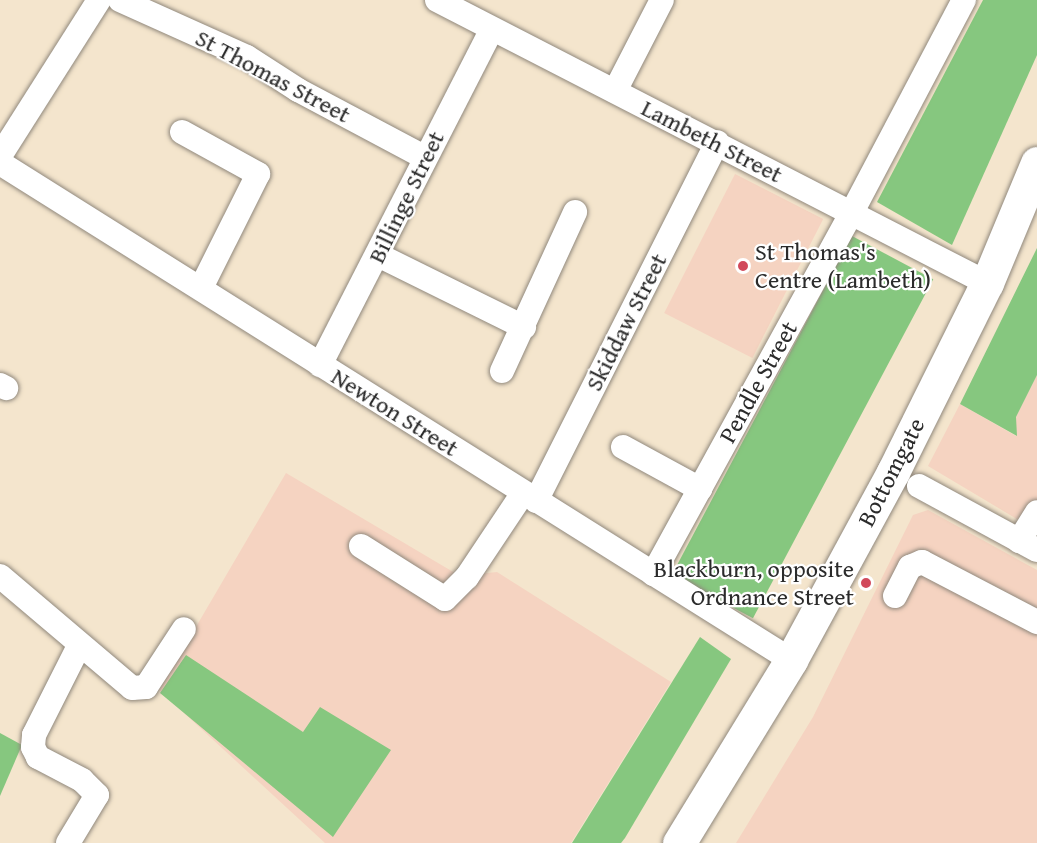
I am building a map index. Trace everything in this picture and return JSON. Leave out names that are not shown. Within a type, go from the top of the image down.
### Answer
[{"type":"highway","name":"Bottomgate","points":[[679,843],[791,660],[893,472],[987,283],[1037,163]]},
{"type":"street","points":[[0,156],[99,0]]},
{"type":"street","name":"St Thomas Street","points":[[120,0],[247,57],[298,90],[424,157]]},
{"type":"street","name":"Lambeth Street","points":[[437,0],[717,142],[987,283]]},
{"type":"street","points":[[615,91],[662,0]]},
{"type":"street","name":"Pendle Street","points":[[653,574],[851,214],[964,0]]},
{"type":"street","name":"Billinge Street","points":[[320,365],[378,255],[424,157],[492,29]]},
{"type":"street","points":[[182,132],[258,174],[201,288]]},
{"type":"street","name":"Skiddaw Street","points":[[361,546],[445,599],[467,577],[529,497],[717,142]]},
{"type":"street","name":"Newton Street","points":[[0,163],[791,660]]},
{"type":"street","points":[[502,371],[575,212]]},
{"type":"street","points":[[378,255],[524,327]]},
{"type":"street","points":[[623,447],[700,489]]},
{"type":"street","points":[[919,486],[1028,546],[1037,512]]},
{"type":"street","points":[[895,596],[910,567],[922,562],[1037,622]]},
{"type":"street","points":[[0,576],[79,646],[132,688],[146,687],[184,628]]},
{"type":"street","points":[[68,843],[97,795],[82,780],[38,757],[33,747],[34,735],[79,646]]},
{"type":"shaded area","name":"St Thomas's Centre (Lambeth)","points":[[735,174],[823,219],[752,358],[664,313]]},
{"type":"shaded area","points":[[1037,375],[1037,531],[928,466],[960,404],[1016,436],[1016,417]]},
{"type":"shaded area","points":[[286,473],[460,576],[497,572],[671,682],[571,843],[325,843],[159,690]]},
{"type":"shaded area","points":[[928,510],[1037,570],[1037,843],[736,843],[813,717],[913,515]]},
{"type":"green space","points":[[983,0],[1037,0],[1037,55],[952,245],[877,202]]},
{"type":"green space","points":[[852,236],[933,279],[753,618],[672,575]]},
{"type":"green space","points":[[1037,248],[1037,375],[1016,417],[1017,436],[960,404]]},
{"type":"green space","points":[[700,637],[731,659],[625,838],[621,843],[572,843]]},
{"type":"green space","points":[[186,655],[303,732],[320,707],[391,750],[333,837],[160,693]]},
{"type":"green space","points":[[0,733],[22,745],[0,796]]},
{"type":"place","name":"St Thomas's Centre (Lambeth)","points":[[743,266]]},
{"type":"place","name":"Blackburn, opposite Ordnance Street","points":[[866,583]]}]
